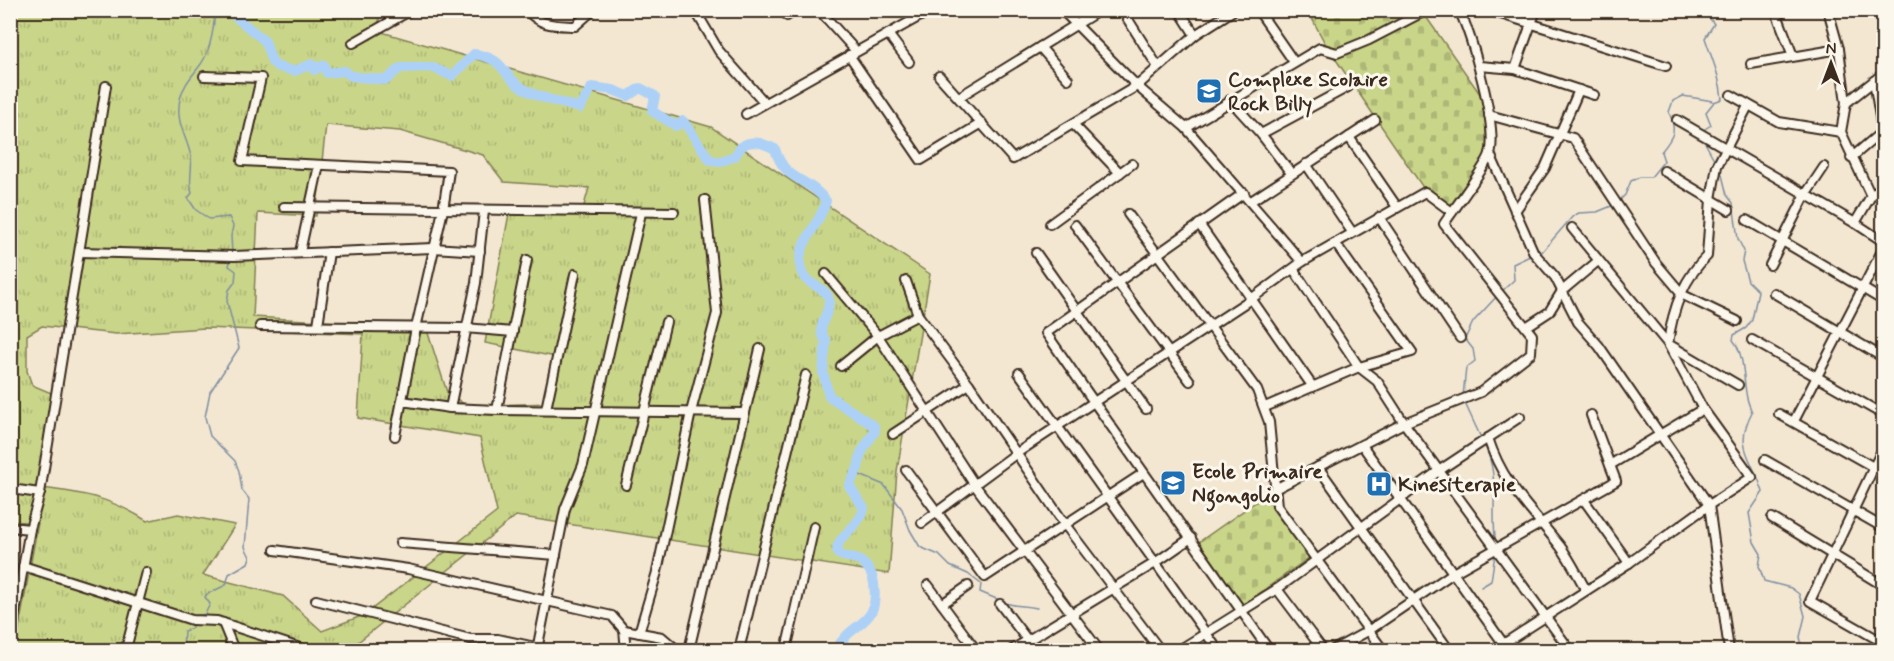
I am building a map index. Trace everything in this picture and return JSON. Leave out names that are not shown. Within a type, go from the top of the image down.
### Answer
[{"type":"street","points":[[352,43],[401,13],[411,10]]},
{"type":"street","points":[[527,10],[535,20],[547,25],[575,26],[589,12]]},
{"type":"street","points":[[694,10],[718,51],[765,103]]},
{"type":"street","points":[[787,16],[795,10]]},
{"type":"street","points":[[819,10],[852,53],[921,160],[982,123]]},
{"type":"street","points":[[1062,10],[1137,86],[1186,128],[1302,262]]},
{"type":"street","points":[[959,97],[1100,10]]},
{"type":"street","points":[[1122,10],[1158,67]]},
{"type":"street","points":[[1179,10],[1195,35]]},
{"type":"street","points":[[939,76],[1013,159],[1137,86],[1195,35],[1234,10]]},
{"type":"street","points":[[1258,10],[1294,62]]},
{"type":"street","points":[[1186,128],[1320,48],[1337,53],[1369,40],[1427,10]]},
{"type":"street","points":[[1459,10],[1467,25],[1479,66],[1489,114],[1490,154],[1535,255],[1555,277],[1578,322],[1599,346],[1709,505],[1729,651]]},
{"type":"street","points":[[1488,10],[1666,66]]},
{"type":"street","points":[[1515,69],[1536,10]]},
{"type":"street","points":[[1828,10],[1839,49],[1846,103],[1841,132],[1851,158],[1871,196]]},
{"type":"street","points":[[746,114],[930,11]]},
{"type":"street","points":[[1778,17],[1793,56]]},
{"type":"street","points":[[888,34],[909,62]]},
{"type":"street","points":[[1040,47],[1068,79]]},
{"type":"street","points":[[1751,64],[1839,49]]},
{"type":"street","points":[[1479,66],[1515,69],[1594,95]]},
{"type":"street","points":[[1846,103],[1884,73]]},
{"type":"street","points":[[204,76],[261,78],[242,161],[449,171],[443,210],[416,328],[395,436]]},
{"type":"street","points":[[1874,81],[1884,141]]},
{"type":"street","points":[[10,641],[30,529],[40,493],[106,86]]},
{"type":"street","points":[[1261,134],[1348,87]]},
{"type":"street","points":[[1515,211],[1545,168],[1579,90]]},
{"type":"street","points":[[1731,95],[1779,122],[1841,132]]},
{"type":"street","points":[[1230,100],[1261,134],[1291,173]]},
{"type":"street","points":[[1668,344],[1672,314],[1683,295],[1691,271],[1707,256],[1711,199],[1718,165],[1748,106]]},
{"type":"street","points":[[1489,114],[1573,138],[1618,202],[1656,263],[1683,295],[1737,321]]},
{"type":"street","points":[[1251,201],[1375,120]]},
{"type":"street","points":[[1677,120],[1855,223],[1884,244],[1794,421]]},
{"type":"street","points":[[1073,124],[1120,173]]},
{"type":"street","points":[[1851,158],[1883,131]]},
{"type":"street","points":[[1349,137],[1397,207]]},
{"type":"street","points":[[1275,489],[1404,423],[1481,392],[1531,353],[1532,335],[1444,224],[1490,154]]},
{"type":"street","points":[[1050,224],[1132,164]]},
{"type":"street","points":[[1306,164],[1352,232]]},
{"type":"street","points":[[300,252],[319,165]]},
{"type":"street","points":[[1770,265],[1806,194],[1824,166]]},
{"type":"street","points":[[1664,171],[1730,210]]},
{"type":"street","points":[[1855,223],[1871,196],[1884,186]]},
{"type":"street","points":[[922,523],[1017,453],[1251,299],[1302,262],[1336,244],[1352,232],[1425,192],[1452,212]]},
{"type":"street","points":[[1244,193],[1120,283],[1046,333],[1269,651]]},
{"type":"street","points":[[639,633],[657,572],[691,412],[717,312],[705,200]]},
{"type":"street","points":[[284,207],[674,212]]},
{"type":"street","points":[[450,408],[476,283],[484,211]]},
{"type":"street","points":[[537,650],[565,509],[583,465],[641,213]]},
{"type":"street","points":[[1128,214],[1212,325],[1257,390],[1265,407],[1272,442],[1277,506],[1318,559],[1383,651]]},
{"type":"street","points":[[1379,217],[1460,338]]},
{"type":"street","points":[[1747,220],[1884,301]]},
{"type":"street","points":[[1199,224],[1313,387]]},
{"type":"street","points":[[1075,225],[1120,283],[1190,381]]},
{"type":"street","points":[[1494,651],[1506,647],[1546,616],[1629,563],[1752,477],[1703,409],[1668,344],[1572,228]]},
{"type":"street","points":[[1265,407],[1359,367],[1412,352],[1336,244]]},
{"type":"street","points":[[80,252],[232,256],[433,248],[480,251]]},
{"type":"street","points":[[318,326],[329,252]]},
{"type":"street","points":[[1036,252],[1146,409]]},
{"type":"street","points":[[497,410],[527,260]]},
{"type":"street","points":[[1526,327],[1549,312],[1562,291],[1598,261]]},
{"type":"street","points":[[1294,270],[1359,367],[1377,381],[1404,423],[1570,651]]},
{"type":"street","points":[[546,409],[575,274]]},
{"type":"street","points":[[826,274],[879,336],[974,484],[1099,651]]},
{"type":"street","points":[[906,281],[918,315],[969,384],[1066,526],[1160,651]]},
{"type":"street","points":[[1774,293],[1884,358]]},
{"type":"street","points":[[841,366],[879,336],[918,315]]},
{"type":"street","points":[[626,485],[666,322]]},
{"type":"street","points":[[260,326],[465,328],[513,332]]},
{"type":"street","points":[[1752,340],[1884,416]]},
{"type":"street","points":[[1668,344],[1738,385]]},
{"type":"street","points":[[689,651],[760,349]]},
{"type":"street","points":[[1019,373],[1218,651]]},
{"type":"street","points":[[739,651],[806,375]]},
{"type":"street","points":[[893,434],[969,384]]},
{"type":"street","points":[[402,401],[450,408],[497,410],[744,412]]},
{"type":"street","points":[[1610,465],[1703,409]]},
{"type":"street","points":[[1779,414],[1884,473]]},
{"type":"street","points":[[1333,651],[1368,631],[1453,573],[1616,481],[1591,415]]},
{"type":"street","points":[[1179,651],[1277,589],[1440,470],[1520,417]]},
{"type":"street","points":[[1484,440],[1515,495],[1562,548],[1586,590]]},
{"type":"street","points":[[1362,445],[1506,647]]},
{"type":"street","points":[[1884,446],[1810,601],[1884,643]]},
{"type":"street","points":[[1765,460],[1884,528]]},
{"type":"street","points":[[1318,467],[1449,651]]},
{"type":"street","points":[[906,470],[985,577],[1143,474]]},
{"type":"street","points":[[10,489],[40,493]]},
{"type":"street","points":[[1584,500],[1629,563]]},
{"type":"street","points":[[1772,518],[1884,586]]},
{"type":"street","points":[[10,527],[30,529]]},
{"type":"street","points":[[786,651],[813,527]]},
{"type":"street","points":[[1012,651],[1155,563],[1191,538]]},
{"type":"street","points":[[400,543],[556,555]]},
{"type":"street","points":[[275,550],[408,569],[612,616],[624,630],[626,651]]},
{"type":"street","points":[[23,566],[191,619],[222,623],[306,651]]},
{"type":"street","points":[[127,645],[146,572]]},
{"type":"street","points":[[928,585],[976,651]]},
{"type":"street","points":[[942,604],[968,586]]},
{"type":"street","points":[[1277,589],[1323,651]]},
{"type":"street","points":[[316,600],[470,639],[498,639],[549,651]]},
{"type":"street","points":[[1000,604],[1035,651]]},
{"type":"street","points":[[222,623],[234,651]]},
{"type":"street","points":[[624,630],[662,637],[677,651]]},
{"type":"green space","points":[[10,11],[380,11],[378,31],[711,127],[930,274],[897,471],[889,574],[516,516],[348,650],[15,650],[38,523],[11,521]],"holes":[[[326,125],[400,131],[483,155],[504,182],[589,188],[583,209],[510,208],[485,343],[561,358],[550,403],[467,406],[447,392],[426,327],[253,317],[258,213],[316,216]],[[42,326],[116,334],[205,328],[363,334],[358,418],[480,438],[497,512],[364,615],[322,631],[283,596],[203,575],[235,525],[178,514],[147,521],[120,506],[96,497],[41,488],[56,395],[32,385],[27,371],[27,335]]]},
{"type":"green space","points":[[1308,11],[1422,11],[1485,101],[1487,154],[1450,206],[1424,189],[1326,45]]},
{"type":"green space","points":[[1267,494],[1310,557],[1243,605],[1199,542]]},
{"type":"waterway","points":[[215,10],[208,48],[202,62],[183,90],[179,116],[191,157],[192,193],[188,198],[196,210],[209,219],[229,217],[233,226],[232,253]]},
{"type":"waterway","points":[[227,10],[265,41],[272,62],[278,67],[294,71],[312,64],[314,70],[324,65],[327,73],[345,71],[351,76],[386,80],[400,68],[431,67],[452,76],[474,54],[497,62],[512,80],[532,93],[580,108],[592,87],[613,90],[628,96],[640,88],[655,96],[652,111],[676,126],[683,121],[710,160],[719,162],[735,156],[747,143],[763,144],[775,149],[785,168],[819,193],[826,201],[804,245],[800,263],[804,277],[822,289],[828,297],[828,308],[822,326],[826,341],[823,372],[829,396],[874,426],[875,431],[861,453],[858,468],[849,486],[864,508],[837,548],[838,554],[858,560],[868,568],[873,581],[875,598],[869,616],[842,640],[836,650]]},
{"type":"waterway","points":[[1694,10],[1708,16],[1714,24],[1705,38],[1718,75],[1722,99],[1714,102],[1706,112],[1711,125],[1702,131]]},
{"type":"waterway","points":[[1618,202],[1625,195],[1631,181],[1640,177],[1651,177],[1664,161],[1661,152],[1673,133],[1669,112],[1673,101],[1683,96],[1713,101]]},
{"type":"waterway","points":[[1703,139],[1715,161]]},
{"type":"waterway","points":[[1720,167],[1727,195],[1733,203],[1738,239],[1744,251],[1742,261],[1748,281],[1758,291],[1752,320],[1746,328],[1734,335],[1733,340],[1740,353],[1747,398],[1752,412],[1744,435],[1744,445],[1763,492],[1749,513],[1754,542],[1761,554],[1759,566],[1764,581],[1791,588],[1799,594],[1805,616],[1800,637],[1803,650]]},
{"type":"waterway","points":[[1540,254],[1573,216],[1579,213],[1597,212],[1614,205]]},
{"type":"waterway","points":[[1501,292],[1514,280],[1513,264],[1532,255]]},
{"type":"waterway","points":[[192,617],[205,614],[210,604],[205,597],[207,594],[226,585],[229,574],[248,563],[250,557],[245,547],[249,499],[242,490],[235,461],[210,436],[205,417],[210,392],[239,348],[227,301],[229,290],[235,282],[236,271],[229,266],[231,258]]},
{"type":"waterway","points":[[1463,396],[1466,368],[1475,361],[1473,349],[1465,339],[1473,322],[1498,295]]},
{"type":"waterway","points":[[1464,401],[1482,440]]},
{"type":"waterway","points":[[1484,444],[1494,482],[1496,544]]},
{"type":"waterway","points":[[855,473],[884,485],[902,509],[920,547],[939,555],[950,566],[968,574],[981,584],[980,592],[999,600]]},
{"type":"waterway","points":[[1481,587],[1491,581],[1495,554]]},
{"type":"waterway","points":[[1003,602],[1037,608]]},
{"type":"waterway","points":[[183,650],[184,631],[192,628],[192,624]]},
{"type":"waterway","points":[[844,637],[851,650]]},
{"type":"place","name":"Complexe Scolaire Rock Billy","points":[[1209,91]]},
{"type":"place","name":"Ecole Primaire Ngongolio","points":[[1173,483]]},
{"type":"place","name":"Kinesiterapie","points":[[1379,484]]}]
